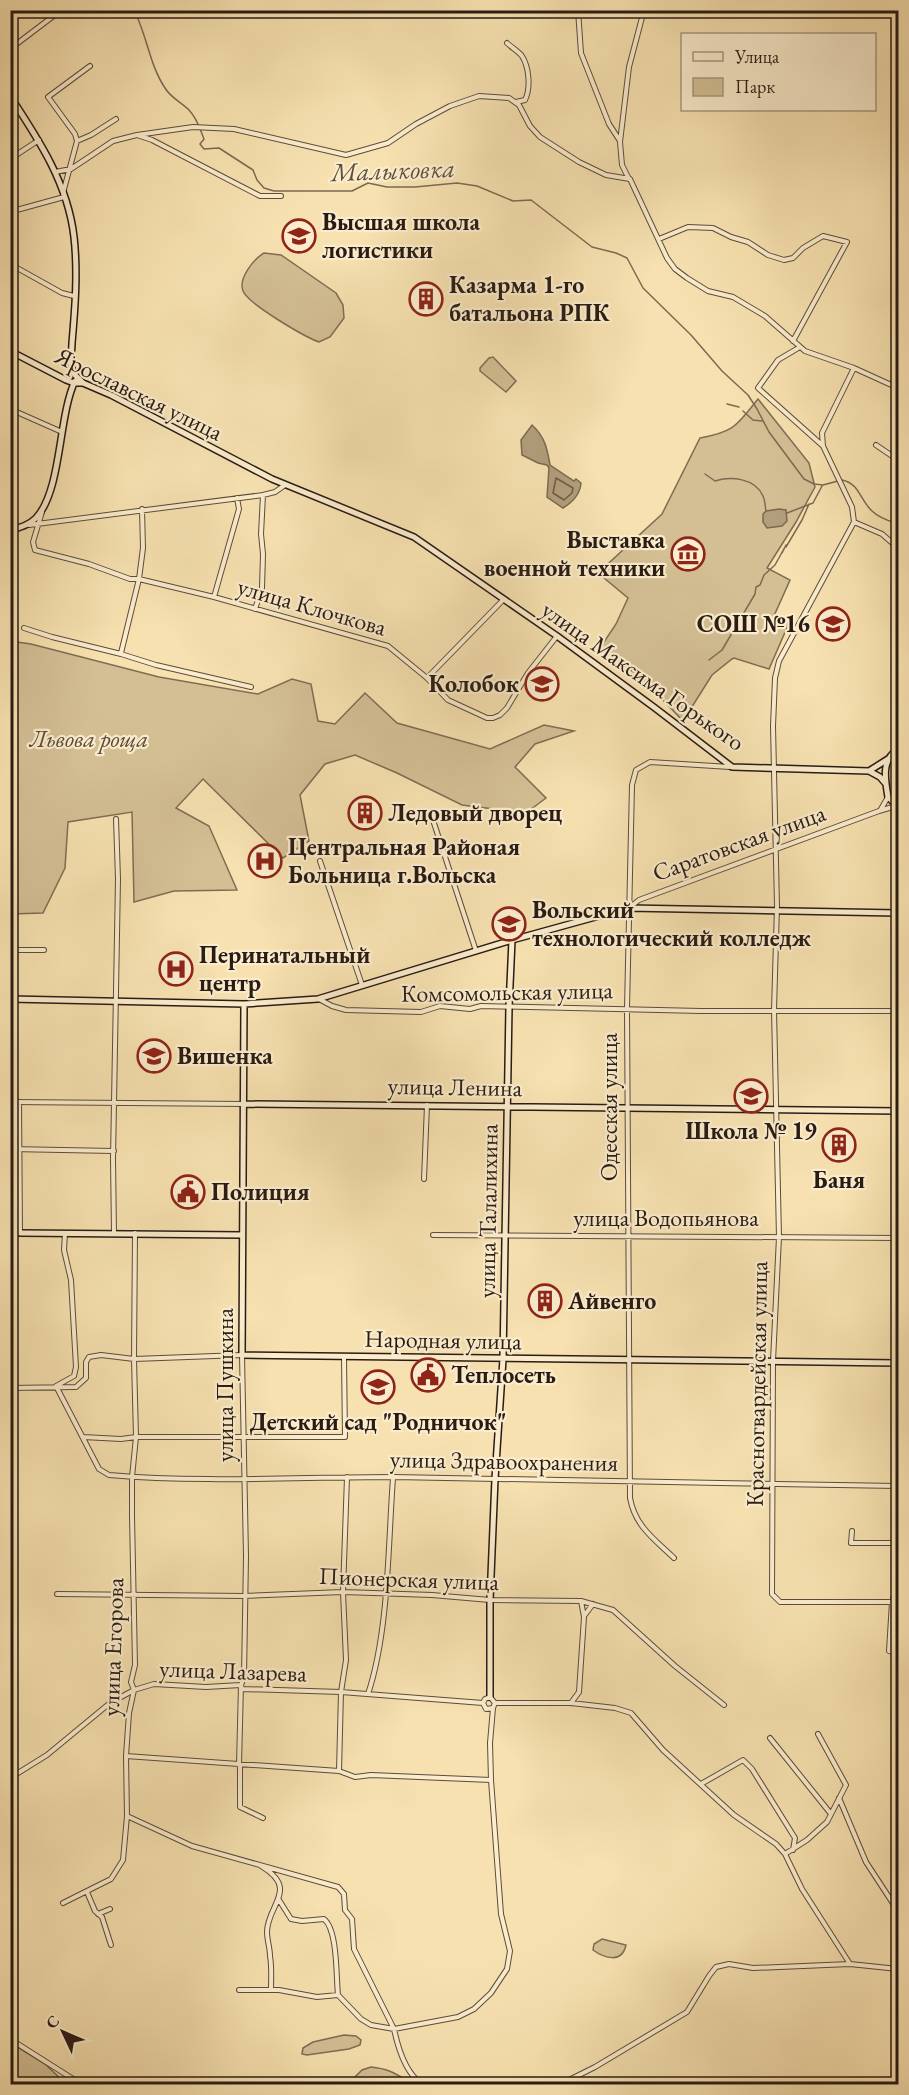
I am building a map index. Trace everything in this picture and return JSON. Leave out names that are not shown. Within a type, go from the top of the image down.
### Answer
[{"type":"street","points":[[578,10],[581,53],[609,124],[620,141]]},
{"type":"street","points":[[644,10],[629,67],[620,141],[622,165],[667,258],[675,269],[708,291],[733,297],[765,316],[805,351],[855,368],[898,388]]},
{"type":"street","points":[[10,49],[60,11]]},
{"type":"street","points":[[507,44],[522,56],[528,74],[528,95],[525,100],[516,103]]},
{"type":"street","points":[[63,195],[77,141],[75,134],[48,97],[90,66]]},
{"type":"street","points":[[10,96],[39,140],[55,172],[70,211],[74,239],[74,296],[70,361],[76,380],[69,397],[48,497],[38,524]]},
{"type":"street","points":[[55,172],[71,169],[113,141],[136,135],[193,127],[234,129],[346,154],[388,143],[450,106],[479,96],[509,98],[519,105],[530,126],[540,137],[579,162],[606,175],[630,179]]},
{"type":"street","points":[[77,141],[116,119]]},
{"type":"street","points":[[136,135],[152,140],[260,196],[281,196]]},
{"type":"street","points":[[10,159],[39,140]]},
{"type":"street","points":[[10,216],[13,211],[63,195]]},
{"type":"street","points":[[659,239],[687,227],[713,228],[748,242],[768,255],[784,260],[793,258],[803,248],[823,236],[847,242],[793,341]]},
{"type":"street","points":[[10,264],[62,293],[74,296]]},
{"type":"street","points":[[800,347],[778,360],[758,388],[824,446]]},
{"type":"street","name":"Ярославская улица","points":[[10,351],[111,395],[285,485]]},
{"type":"street","points":[[855,368],[822,433],[824,446],[852,507],[854,522],[882,534],[898,548]]},
{"type":"street","points":[[892,385],[898,373]]},
{"type":"street","points":[[10,409],[63,433]]},
{"type":"street","points":[[876,445],[898,460]]},
{"type":"street","points":[[10,530],[27,525],[142,509],[263,495],[275,492],[285,485]]},
{"type":"street","name":"улица Максима Горького","points":[[285,485],[414,537],[557,636],[732,767],[869,771]]},
{"type":"street","points":[[255,609],[262,588],[263,495]]},
{"type":"street","points":[[214,597],[239,509],[237,498]]},
{"type":"street","points":[[27,525],[36,519],[43,509]]},
{"type":"street","points":[[121,654],[139,579],[143,548],[142,509]]},
{"type":"street","name":"Красногвардейская улица","points":[[854,522],[779,661],[775,678],[773,767],[777,912],[774,1010],[779,1237],[773,1361],[772,1594],[780,1602],[892,1602]]},
{"type":"street","name":"улица Клочкова","points":[[38,524],[33,542],[35,550],[89,564],[130,579],[139,579],[214,597],[388,646],[427,678],[448,700],[487,718],[493,718],[507,708],[528,674],[557,636]]},
{"type":"street","points":[[427,678],[504,599]]},
{"type":"street","points":[[24,628],[156,665],[251,687]]},
{"type":"street","points":[[886,784],[880,777],[869,771],[888,759],[898,749]]},
{"type":"street","points":[[888,759],[886,764],[888,797],[897,807],[898,823]]},
{"type":"street","name":"Одесская улица","points":[[674,1558],[642,1527],[632,1512],[630,1498],[627,1008],[632,794],[636,770],[650,762],[732,767]]},
{"type":"street","points":[[879,811],[888,797]]},
{"type":"street","name":"Саратовская улица","points":[[318,999],[512,940],[628,908],[639,900],[775,848],[879,811],[897,807]]},
{"type":"street","points":[[431,814],[476,951]]},
{"type":"street","points":[[114,1233],[118,903],[116,819]]},
{"type":"street","points":[[320,861],[362,985]]},
{"type":"street","points":[[628,908],[898,914]]},
{"type":"street","name":"улица Талалихина","points":[[490,1697],[490,1600],[503,1359],[512,940]]},
{"type":"street","points":[[10,950],[44,950]]},
{"type":"street","name":"Комсомольская улица","points":[[10,999],[244,1004],[318,999],[346,1010],[421,1012],[448,1006],[470,1009],[482,1006],[701,1011],[898,1011]]},
{"type":"street","name":"улица Пушкина","points":[[244,1004],[242,1355],[246,1556],[240,1807],[263,1818]]},
{"type":"street","name":"улица Ленина","points":[[10,1102],[898,1111]]},
{"type":"street","points":[[19,1102],[20,1233]]},
{"type":"street","points":[[424,1179],[427,1105]]},
{"type":"street","points":[[10,1149],[114,1151]]},
{"type":"street","points":[[10,1233],[242,1235]]},
{"type":"street","points":[[65,1233],[64,1250],[71,1280],[76,1367],[74,1376],[56,1386],[83,1437],[100,1439],[345,1437],[344,1357]]},
{"type":"street","name":"улица Егорова","points":[[63,1903],[111,1879],[123,1860],[127,1816],[126,1756],[129,1713],[134,1690],[131,1682],[135,1665],[132,1477],[136,1437],[135,1233]]},
{"type":"street","name":"улица Водопьянова","points":[[433,1235],[898,1238]]},
{"type":"street","points":[[898,1314],[898,1486],[895,1592],[892,1602],[889,1651],[898,1654]]},
{"type":"street","name":"Народная улица","points":[[10,1388],[76,1387],[86,1378],[86,1362],[89,1357],[101,1355],[134,1359],[242,1355],[898,1363]]},
{"type":"street","name":"улица Здравоохранения","points":[[79,1433],[99,1469],[109,1475],[132,1477],[243,1480],[393,1477],[898,1486]]},
{"type":"street","points":[[339,1771],[341,1692],[346,1660],[343,1592],[346,1477]]},
{"type":"street","points":[[368,1694],[375,1672],[385,1593],[393,1477]]},
{"type":"street","points":[[852,1531],[851,1543],[895,1544]]},
{"type":"street","name":"Пионерская улица","points":[[57,1594],[135,1593],[244,1596],[343,1592],[490,1600],[581,1601],[613,1610],[675,1666],[724,1705]]},
{"type":"street","points":[[571,1703],[579,1692],[584,1617],[581,1601]]},
{"type":"street","points":[[892,1602],[898,1602]]},
{"type":"street","points":[[584,1617],[593,1604]]},
{"type":"street","name":"улица Лазарева","points":[[10,1778],[47,1755],[110,1703],[134,1690],[154,1684],[341,1692],[483,1703]]},
{"type":"street","points":[[279,1899],[291,1919],[302,1921],[324,1919],[329,1922],[335,1950],[338,1995],[360,2019],[371,2025],[394,2029],[458,2017],[474,2009],[491,1993],[507,1969],[510,1951],[501,1914],[491,1780],[490,1743],[494,1706],[494,1699],[490,1697],[483,1703],[486,1709],[494,1706],[571,1703],[615,1708],[631,1713],[663,1750],[735,1815],[776,1844],[785,1854],[802,1889],[850,1964]]},
{"type":"street","points":[[785,1854],[794,1850],[827,1822],[846,1785],[818,1734]]},
{"type":"street","points":[[770,1738],[831,1814]]},
{"type":"street","points":[[126,1756],[339,1771],[355,1777],[371,1775],[491,1780]]},
{"type":"street","points":[[701,1784],[743,1760],[752,1769],[795,1838],[794,1850]]},
{"type":"street","points":[[839,1798],[866,1862],[898,1911]]},
{"type":"street","points":[[127,1816],[192,1846],[338,1887],[344,1894],[345,1910],[352,1919],[354,1949],[394,2029],[405,2064],[415,2080],[422,2085]]},
{"type":"street","points":[[255,1863],[270,1872],[280,1886],[279,1899],[267,1930],[272,1990]]},
{"type":"street","points":[[87,1892],[95,1911],[102,1917],[111,1945]]},
{"type":"street","points":[[98,1914],[110,1909]]},
{"type":"street","points":[[561,2085],[687,2012],[716,1967],[729,1964],[753,1968],[850,1964],[898,1969]]},
{"type":"street","points":[[239,1990],[272,1990],[317,1997],[338,1995]]},
{"type":"street","points":[[10,2039],[81,2085]]},
{"type":"green space","points":[[264,253],[281,255],[336,293],[343,305],[344,318],[330,337],[319,342],[312,339],[278,320],[247,297],[243,291],[243,280],[252,264]]},
{"type":"green space","points":[[493,357],[516,381],[506,392],[480,371],[489,358]]},
{"type":"green space","points":[[758,399],[809,463],[815,487],[767,568],[790,580],[774,616],[789,623],[769,669],[732,659],[712,675],[683,721],[643,679],[600,648],[616,624],[628,598],[598,573],[662,514],[700,438],[721,433],[734,426]]},
{"type":"green space","name":"Львова роща","points":[[10,641],[31,644],[159,677],[258,694],[292,679],[311,684],[318,721],[335,724],[365,693],[397,723],[490,749],[544,725],[574,731],[535,744],[515,767],[546,798],[526,813],[462,805],[355,755],[325,764],[300,795],[309,841],[283,858],[203,779],[176,808],[209,826],[237,890],[174,891],[134,902],[132,812],[68,822],[65,868],[43,913],[11,914]]},
{"type":"green space","points":[[602,1939],[626,1945],[624,1951],[621,1955],[612,1958],[597,1953],[593,1950],[594,1944]]},
{"type":"green space","points":[[344,2035],[356,2036],[361,2040],[360,2045],[349,2049],[302,2054],[303,2048],[313,2042]]},
{"type":"green space","points":[[11,2043],[45,2064],[64,2082],[61,2084],[11,2084]]},
{"type":"green space","points":[[371,2067],[389,2071],[413,2084],[348,2084],[362,2070]]},
{"type":"water","points":[[532,425],[545,443],[550,465],[581,483],[575,498],[563,508],[547,497],[549,468],[547,465],[522,455],[521,440]]},
{"type":"water","points":[[786,510],[787,521],[782,526],[767,528],[763,522],[763,514],[766,511]]},
{"type":"waterway","name":"Малыковка","points":[[134,10],[160,79],[170,95],[194,116],[204,139],[200,144],[204,149],[219,148],[253,170],[257,180],[264,188],[274,191],[352,191],[368,183],[387,187],[457,183],[477,186],[513,201],[531,200],[592,247],[627,258],[643,288],[748,395],[769,432],[804,479],[823,485],[838,481]]},
{"type":"waterway","points":[[727,404],[739,407]]},
{"type":"waterway","points":[[743,411],[753,420],[762,421]]},
{"type":"waterway","points":[[705,474],[715,481],[735,479],[754,485],[763,496],[766,511]]},
{"type":"waterway","name":"Малыковка","points":[[842,480],[856,488],[868,507],[875,513],[898,524]]},
{"type":"waterway","points":[[787,513],[813,503],[822,486]]},
{"type":"waterway","points":[[786,547],[809,504]]},
{"type":"waterway","points":[[709,660],[722,650],[755,594],[756,587],[775,565],[786,545],[782,553]]},
{"type":"place","name":"Высшая школа логистики","points":[[299,236]]},
{"type":"place","name":"Казарма 1-го батальона РПК","points":[[426,299]]},
{"type":"place","name":"Выставка военной техники","points":[[688,554]]},
{"type":"place","name":"СОШ №16","points":[[833,624]]},
{"type":"place","name":"Колобок","points":[[542,684]]},
{"type":"place","name":"Ледовый дворец","points":[[365,813]]},
{"type":"place","name":"Центральная Районая Больница г.Вольска","points":[[265,861]]},
{"type":"place","name":"Вольский технологический колледж","points":[[509,924]]},
{"type":"place","name":"Перинатальный центр","points":[[176,969]]},
{"type":"place","name":"Вишенка","points":[[154,1056]]},
{"type":"place","name":"Школа № 19","points":[[751,1096]]},
{"type":"place","name":"Баня","points":[[839,1145]]},
{"type":"place","name":"Полиция","points":[[188,1192]]},
{"type":"place","name":"Айвенго","points":[[545,1301]]},
{"type":"place","name":"Теплосеть","points":[[428,1375]]},
{"type":"place","name":"Детский сад \"Родничок\"","points":[[378,1387]]}]
